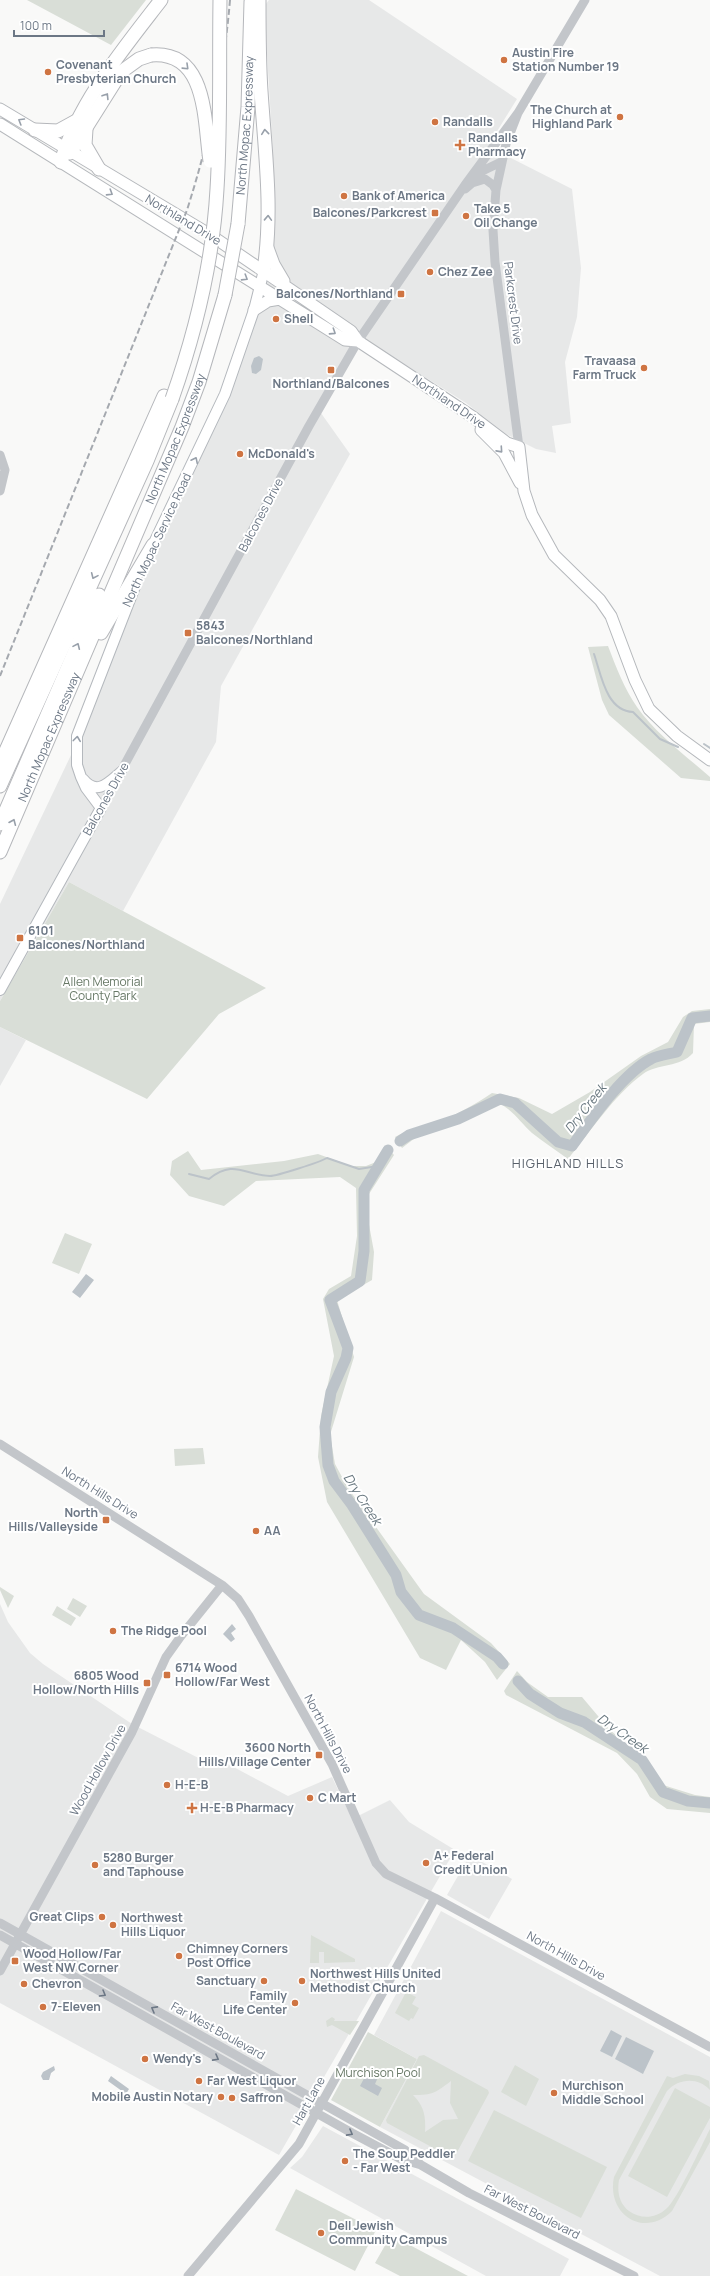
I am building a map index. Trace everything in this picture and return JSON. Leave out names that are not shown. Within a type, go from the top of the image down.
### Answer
[{"type":"highway","points":[[61,162],[83,124],[118,56],[161,0]]},
{"type":"highway","points":[[0,764],[168,398],[198,272],[207,216],[210,161],[213,0]]},
{"type":"highway","points":[[0,786],[150,453],[200,307],[214,224],[218,160],[220,0]]},
{"type":"highway","points":[[234,222],[243,0]]},
{"type":"highway","name":"North Mopac Expressway","points":[[0,852],[182,427],[203,369],[221,294],[234,222],[248,108],[251,0]]},
{"type":"highway","points":[[259,0],[261,91],[269,187],[267,245],[264,270]]},
{"type":"highway","points":[[35,130],[58,131],[83,124],[122,72],[138,59],[151,55],[169,56],[178,60],[194,75],[200,94],[210,161]]},
{"type":"highway","points":[[83,124],[85,144],[99,169]]},
{"type":"highway","points":[[0,824],[174,428],[221,294]]},
{"type":"highway","points":[[80,667],[153,545]]},
{"type":"highway","points":[[7,748],[56,662]]},
{"type":"highway","points":[[26,791],[26,773],[62,682]]},
{"type":"main road","name":"Northland Drive","points":[[0,109],[209,234],[351,330],[358,341],[464,411],[507,443],[519,447]]},
{"type":"main road","name":"Northland Drive","points":[[0,124],[345,340],[358,341]]},
{"type":"main road","points":[[267,245],[274,264],[288,287]]},
{"type":"main road","name":"North Mopac Service Road","points":[[101,808],[86,788],[81,777],[76,750],[79,726],[153,545],[225,394],[254,310],[264,270]]},
{"type":"main road","points":[[254,310],[268,300],[280,299]]},
{"type":"main road","points":[[464,411],[504,453],[524,491],[532,515],[554,555],[600,600],[612,616],[626,658],[646,704],[656,717],[710,760]]},
{"type":"main road","points":[[519,447],[524,491]]},
{"type":"main road","points":[[81,777],[90,786],[99,788],[105,786],[120,772]]},
{"type":"main road","name":"Balcones Drive","points":[[0,990],[101,808]]},
{"type":"street","points":[[470,178],[518,113],[584,0]]},
{"type":"street","points":[[501,162],[518,113]]},
{"type":"street","name":"Balcones Drive","points":[[101,808],[309,426],[358,341],[470,178],[501,162]]},
{"type":"street","name":"Parkcrest Drive","points":[[501,162],[496,190],[493,230],[495,262],[519,447]]},
{"type":"street","points":[[459,194],[472,183],[485,179],[493,185],[496,190]]},
{"type":"street","points":[[0,455],[5,470],[0,491]]},
{"type":"street","name":"North Hills Drive","points":[[0,1444],[222,1585],[238,1599],[329,1758],[376,1863],[386,1874],[435,1898],[710,2047]]},
{"type":"street","name":"Wood Hollow Drive","points":[[0,1971],[132,1732],[166,1657],[222,1585]]},
{"type":"street","name":"Hart Lane","points":[[188,2276],[299,2144],[435,1898]]},
{"type":"street","name":"Far West Boulevard","points":[[0,1922],[406,2150],[421,2165],[469,2193],[634,2276]]},
{"type":"street","name":"Far West Boulevard","points":[[0,1935],[316,2114],[401,2160],[421,2165]]},
{"type":"shaded area","points":[[269,0],[369,0],[517,99],[496,133],[499,152],[572,189],[581,268],[577,317],[565,362],[571,423],[552,426],[556,453],[536,449],[506,434],[466,403],[360,336],[316,406],[350,454],[221,686],[216,742],[123,911],[69,882],[0,1001],[0,904],[71,755],[143,575],[233,387],[262,298],[272,244],[273,153],[265,5]]},
{"type":"shaded area","points":[[259,356],[263,359],[261,370],[256,374],[252,373],[251,366],[254,358]]},
{"type":"shaded area","points":[[0,1027],[26,1040],[0,1086]]},
{"type":"shaded area","points":[[86,1274],[94,1280],[80,1298],[72,1292]]},
{"type":"shaded area","points":[[0,1604],[8,1622],[30,1653],[43,1664],[132,1724],[216,1767],[226,1763],[288,1796],[332,1777],[352,1819],[390,1800],[409,1822],[455,1850],[279,2155],[0,2003]]},
{"type":"shaded area","points":[[232,1624],[236,1629],[231,1633],[235,1639],[231,1642],[223,1634]]},
{"type":"shaded area","points":[[470,1855],[512,1879],[489,1919],[447,1895]]},
{"type":"shaded area","name":"Murchison Middle School","points":[[441,1911],[710,2057],[710,2276],[660,2276],[380,2127],[417,2059],[374,2035]]},
{"type":"shaded area","points":[[611,2030],[622,2036],[612,2057],[600,2051]]},
{"type":"shaded area","points":[[626,2037],[654,2051],[643,2074],[615,2059]]},
{"type":"shaded area","points":[[54,2066],[55,2070],[51,2073],[49,2080],[43,2080],[41,2076],[43,2072]]},
{"type":"shaded area","points":[[370,2067],[380,2073],[375,2084],[382,2088],[378,2096],[360,2086]]},
{"type":"shaded area","points":[[111,2076],[129,2089],[126,2094],[108,2081]]},
{"type":"shaded area","points":[[323,2126],[569,2259],[560,2276],[486,2276],[290,2168],[302,2157]]},
{"type":"green space","points":[[27,0],[146,0],[111,45]]},
{"type":"green space","points":[[608,646],[624,685],[637,707],[662,735],[710,777],[710,781],[681,778],[609,715],[602,700],[588,647]]},
{"type":"green space","name":"Allen Memorial County Park","points":[[69,882],[266,988],[219,1014],[147,1099],[0,1027],[0,1001]]},
{"type":"green space","points":[[710,1009],[710,1022],[694,1024],[693,1053],[682,1061],[655,1068],[643,1074],[633,1082],[613,1103],[568,1159],[532,1133],[513,1113],[500,1104],[446,1128],[419,1135],[402,1148],[395,1137],[451,1117],[492,1093],[519,1098],[552,1114],[590,1092],[641,1056],[668,1042],[683,1017],[692,1011]]},
{"type":"green space","points":[[385,1145],[394,1155],[369,1194],[368,1219],[374,1252],[372,1280],[337,1300],[354,1357],[330,1435],[335,1464],[348,1488],[424,1594],[491,1643],[510,1664],[497,1680],[485,1662],[461,1640],[446,1670],[420,1658],[327,1502],[318,1457],[321,1416],[334,1356],[323,1299],[329,1289],[351,1276],[357,1236],[356,1188],[340,1177],[256,1181],[224,1206],[189,1196],[170,1175],[172,1161],[188,1151],[201,1170],[284,1161],[318,1154],[351,1166],[366,1166],[376,1162]]},
{"type":"green space","points":[[65,1233],[92,1244],[79,1274],[52,1263]]},
{"type":"green space","points":[[203,1448],[205,1464],[175,1466],[174,1449]]},
{"type":"green space","points":[[0,1587],[14,1596],[8,1608],[0,1590]]},
{"type":"green space","points":[[73,1598],[87,1606],[80,1617],[67,1609]]},
{"type":"green space","points":[[57,1606],[76,1618],[71,1626],[52,1615]]},
{"type":"green space","points":[[517,1671],[527,1682],[548,1697],[582,1697],[609,1729],[650,1765],[663,1785],[695,1795],[710,1797],[710,1813],[667,1809],[650,1797],[637,1774],[617,1753],[506,1695],[504,1691]]},
{"type":"green space","points":[[311,1935],[355,1959],[355,1962],[324,1963],[324,1952],[319,1952],[319,1963],[310,1963]]},
{"type":"green space","points":[[408,1993],[416,1997],[412,2004],[419,2008],[413,2019],[411,2018],[409,2021],[395,2013],[405,1994]]},
{"type":"green space","points":[[332,2017],[335,2019],[334,2021],[359,2021],[350,2035],[332,2025],[327,2027],[326,2021]]},
{"type":"green space","name":"Murchison Pool","points":[[368,2032],[417,2059],[380,2127],[331,2100]]},
{"type":"green space","points":[[424,2055],[488,2090],[489,2093],[455,2156],[452,2158],[387,2123],[386,2120],[419,2056]],"holes":[[[451,2081],[450,2103],[458,2119],[443,2120],[425,2132],[424,2112],[420,2103],[413,2095],[434,2092]]]},
{"type":"green space","points":[[515,2065],[539,2079],[526,2106],[501,2092]]},
{"type":"green space","points":[[685,2074],[699,2076],[709,2081],[710,2090],[700,2083],[688,2081],[677,2084],[667,2091],[619,2180],[618,2189],[623,2204],[633,2214],[643,2217],[657,2215],[662,2212],[677,2195],[710,2129],[710,2142],[672,2211],[661,2219],[650,2223],[639,2222],[630,2218],[621,2211],[616,2202],[613,2190],[614,2177],[667,2076],[673,2078]]},
{"type":"green space","points":[[675,2088],[710,2107],[710,2118],[667,2197],[628,2176]]},
{"type":"green space","points":[[494,2110],[607,2167],[581,2218],[468,2161]]},
{"type":"green space","points":[[296,2189],[376,2230],[355,2271],[275,2230]]},
{"type":"green space","points":[[391,2235],[468,2276],[400,2276],[375,2263]]},
{"type":"waterway","points":[[594,654],[602,681],[616,705],[624,710],[633,712],[660,739],[678,747]]},
{"type":"waterway","points":[[704,744],[710,748]]},
{"type":"waterway","name":"Dry Creek","points":[[400,1141],[409,1135],[458,1119],[500,1099],[515,1103],[558,1142],[572,1146],[608,1098],[629,1075],[640,1066],[654,1058],[677,1052],[692,1018],[710,1016]]},
{"type":"waterway","name":"Dry Creek","points":[[388,1150],[364,1190],[364,1251],[360,1281],[330,1300],[348,1348],[346,1358],[331,1392],[325,1427],[328,1465],[334,1481],[352,1505],[396,1575],[401,1592],[419,1615],[453,1628],[497,1657],[503,1664]]},
{"type":"waterway","points":[[189,1174],[209,1179],[218,1173],[232,1169],[270,1176],[281,1174],[327,1158],[359,1169],[378,1166]]},
{"type":"waterway","name":"Dry Creek","points":[[518,1681],[530,1694],[560,1713],[584,1722],[642,1760],[663,1792],[688,1801],[710,1803]]},
{"type":"railway","points":[[0,676],[187,210],[209,132],[220,80],[230,0]]},
{"type":"place","name":"Austin Fire Station Number 19","points":[[504,60]]},
{"type":"place","name":"Covenant Presbyterian Church","points":[[48,72]]},
{"type":"place","name":"The Church at Highland Park","points":[[620,117]]},
{"type":"place","name":"Randalls","points":[[435,122]]},
{"type":"place","name":"Randalls Pharmacy","points":[[460,145]]},
{"type":"place","name":"Bank of America","points":[[344,196]]},
{"type":"place","name":"Balcones/Parkcrest","points":[[435,213]]},
{"type":"place","name":"Take 5 Oil Change","points":[[466,216]]},
{"type":"place","name":"Chez Zee","points":[[430,272]]},
{"type":"place","name":"Balcones/Northland","points":[[401,294]]},
{"type":"place","name":"Shell","points":[[276,319]]},
{"type":"place","name":"Travaasa Farm Truck","points":[[644,368]]},
{"type":"place","name":"Northland/Balcones","points":[[331,370]]},
{"type":"place","name":"McDonald's","points":[[240,454]]},
{"type":"place","name":"5843 Balcones/Northland","points":[[188,633]]},
{"type":"place","name":"6101 Balcones/Northland","points":[[20,938]]},
{"type":"place","name":"North Hills/Valleyside","points":[[106,1520]]},
{"type":"place","name":"AA","points":[[256,1531]]},
{"type":"place","name":"The Ridge Pool","points":[[113,1631]]},
{"type":"place","name":"6714 Wood Hollow/Far West","points":[[167,1675]]},
{"type":"place","name":"6805 Wood Hollow/North Hills","points":[[147,1683]]},
{"type":"place","name":"3600 North Hills/Village Center","points":[[319,1755]]},
{"type":"place","name":"H-E-B","points":[[167,1785]]},
{"type":"place","name":"C Mart","points":[[310,1798]]},
{"type":"place","name":"H-E-B Pharmacy","points":[[192,1808]]},
{"type":"place","name":"A+ Federal Credit Union","points":[[426,1863]]},
{"type":"place","name":"5280 Burger and Taphouse","points":[[95,1865]]},
{"type":"place","name":"Great Clips","points":[[102,1917]]},
{"type":"place","name":"Northwest Hills Liquor","points":[[113,1925]]},
{"type":"place","name":"Chimney Corners Post Office","points":[[179,1956]]},
{"type":"place","name":"Wood Hollow/Far West NW Corner","points":[[15,1961]]},
{"type":"place","name":"Sanctuary","points":[[264,1981]]},
{"type":"place","name":"Northwest Hills United Methodist Church","points":[[302,1981]]},
{"type":"place","name":"Chevron","points":[[24,1984]]},
{"type":"place","name":"Family Life Center","points":[[295,2003]]},
{"type":"place","name":"7-Eleven","points":[[43,2007]]},
{"type":"place","name":"Wendy's","points":[[145,2059]]},
{"type":"place","name":"Far West Liquor","points":[[199,2081]]},
{"type":"place","name":"Murchison Middle School","points":[[554,2093]]},
{"type":"place","name":"Mobile Austin Notary","points":[[221,2097]]},
{"type":"place","name":"Saffron","points":[[232,2098]]},
{"type":"place","name":"The Soup Peddler - Far West","points":[[345,2161]]},
{"type":"place","name":"Dell Jewish Community Campus","points":[[321,2233]]},
{"type":"district","name":"HIGHLAND HILLS","points":[[568,1163]]}]
